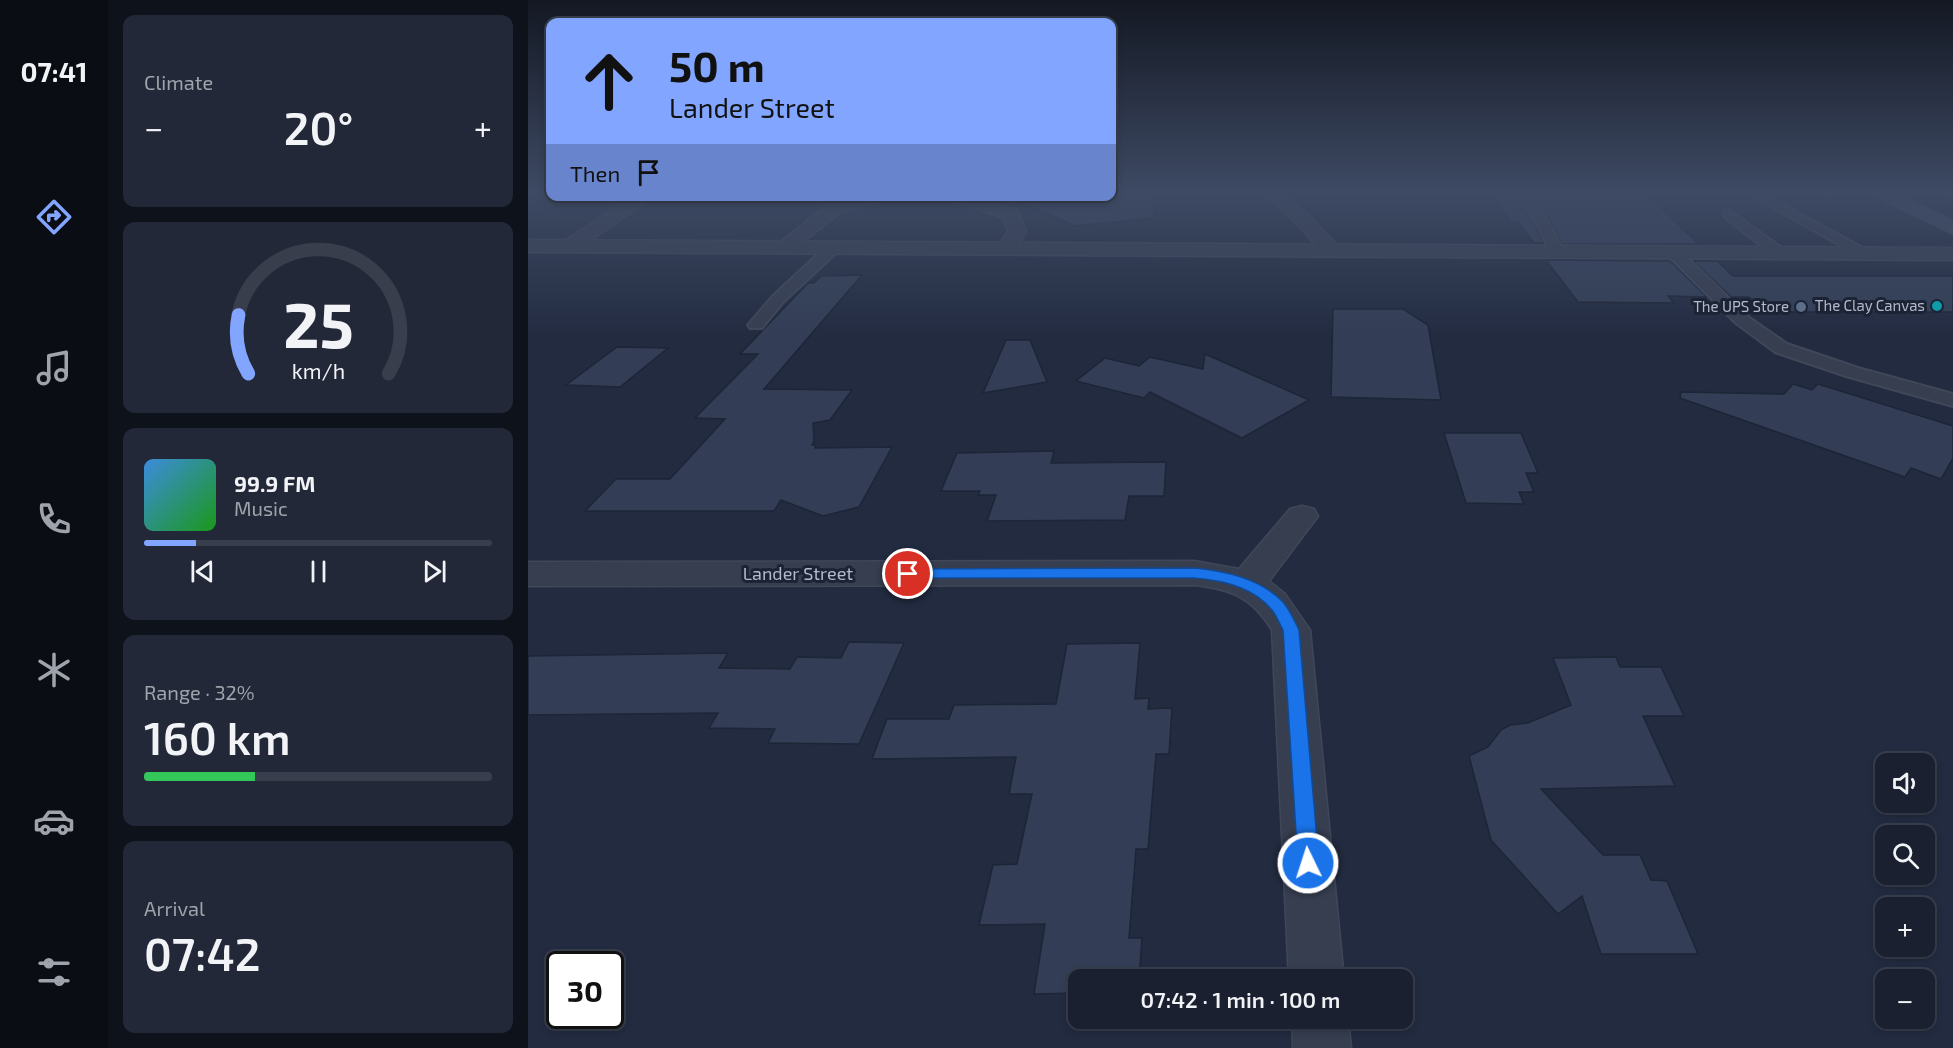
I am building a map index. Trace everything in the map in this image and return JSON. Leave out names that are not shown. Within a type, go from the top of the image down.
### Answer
[{"type":"street","points":[[536,266],[579,240]]},
{"type":"street","points":[[784,247],[793,240]]},
{"type":"street","points":[[1006,248],[1012,240]]},
{"type":"street","points":[[1322,240],[1332,251]]},
{"type":"street","points":[[528,246],[1953,254]]},
{"type":"street","points":[[1247,584],[1302,516]]},
{"type":"street","name":"Lander Street","points":[[528,574],[1194,573],[1221,576],[1247,584],[1278,606],[1291,630],[1316,969]]},
{"type":"street","points":[[1321,1029],[1322,1048]]},
{"type":"lane","points":[[1551,240],[1557,252]]},
{"type":"lane","points":[[1762,240],[1779,253]]},
{"type":"lane","points":[[1840,240],[1865,253]]},
{"type":"lane","points":[[756,324],[778,299],[834,247]]},
{"type":"lane","points":[[1673,252],[1742,320],[1781,348],[1852,372],[1953,400]]},
{"type":"building","points":[[1532,240],[1542,240],[1544,243],[1534,243]]},
{"type":"building","points":[[1560,240],[1695,240],[1699,244],[1562,244]]},
{"type":"building","points":[[1546,260],[1670,261],[1707,297],[1668,296],[1674,303],[1578,302]]},
{"type":"building","points":[[1693,261],[1717,261],[1733,276],[1953,276],[1953,312],[1767,312],[1749,297],[1731,297]]},
{"type":"building","points":[[862,275],[764,389],[852,390],[830,420],[813,423],[814,441],[812,445],[815,445],[815,448],[892,447],[859,507],[823,516],[781,500],[774,511],[585,511],[616,479],[670,479],[725,419],[695,418],[758,354],[740,354],[808,283],[814,283],[821,276]]},
{"type":"building","points":[[1333,309],[1403,309],[1428,325],[1441,400],[1331,397]]},
{"type":"building","points":[[1006,340],[1030,340],[1047,382],[983,393]]},
{"type":"building","points":[[617,347],[668,348],[620,387],[566,385]]},
{"type":"building","points":[[1205,354],[1309,400],[1242,438],[1150,392],[1144,398],[1076,381],[1105,358],[1139,366],[1150,357],[1203,369]]},
{"type":"building","points":[[1793,384],[1812,390],[1818,384],[1953,426],[1953,458],[1941,479],[1911,468],[1905,477],[1680,398],[1681,392],[1784,394]]},
{"type":"building","points":[[1444,433],[1521,433],[1538,473],[1526,473],[1534,492],[1519,492],[1524,504],[1466,503]]},
{"type":"building","points":[[1054,451],[1051,463],[1166,462],[1164,496],[1129,496],[1125,520],[987,521],[996,495],[978,495],[980,491],[941,491],[957,453]]},
{"type":"building","points":[[849,642],[904,643],[859,744],[768,743],[775,729],[709,728],[718,713],[528,715],[528,656],[728,653],[719,668],[790,669],[797,657],[841,658]]},
{"type":"building","points":[[1140,643],[1135,699],[1149,698],[1148,709],[1172,708],[1169,754],[1156,754],[1148,849],[1136,849],[1129,938],[1142,938],[1140,969],[1068,969],[1068,993],[1034,994],[1045,924],[979,925],[993,865],[1017,864],[1032,794],[1009,794],[1016,757],[872,759],[887,719],[949,719],[954,705],[1056,704],[1067,644]]},
{"type":"building","points":[[1616,657],[1620,667],[1661,667],[1684,716],[1643,716],[1675,786],[1541,789],[1603,855],[1640,855],[1651,880],[1667,881],[1698,954],[1601,954],[1582,896],[1558,914],[1491,840],[1469,756],[1488,747],[1501,730],[1510,725],[1528,723],[1571,705],[1553,658]]},
{"type":"place","name":"The Clay Canvas","points":[[1937,306]]},
{"type":"place","name":"The UPS Store","points":[[1801,307]]},
{"type":"route","points":[[908,574],[1194,573],[1221,576],[1247,584],[1259,591],[1278,606],[1291,630],[1308,863]]}]
